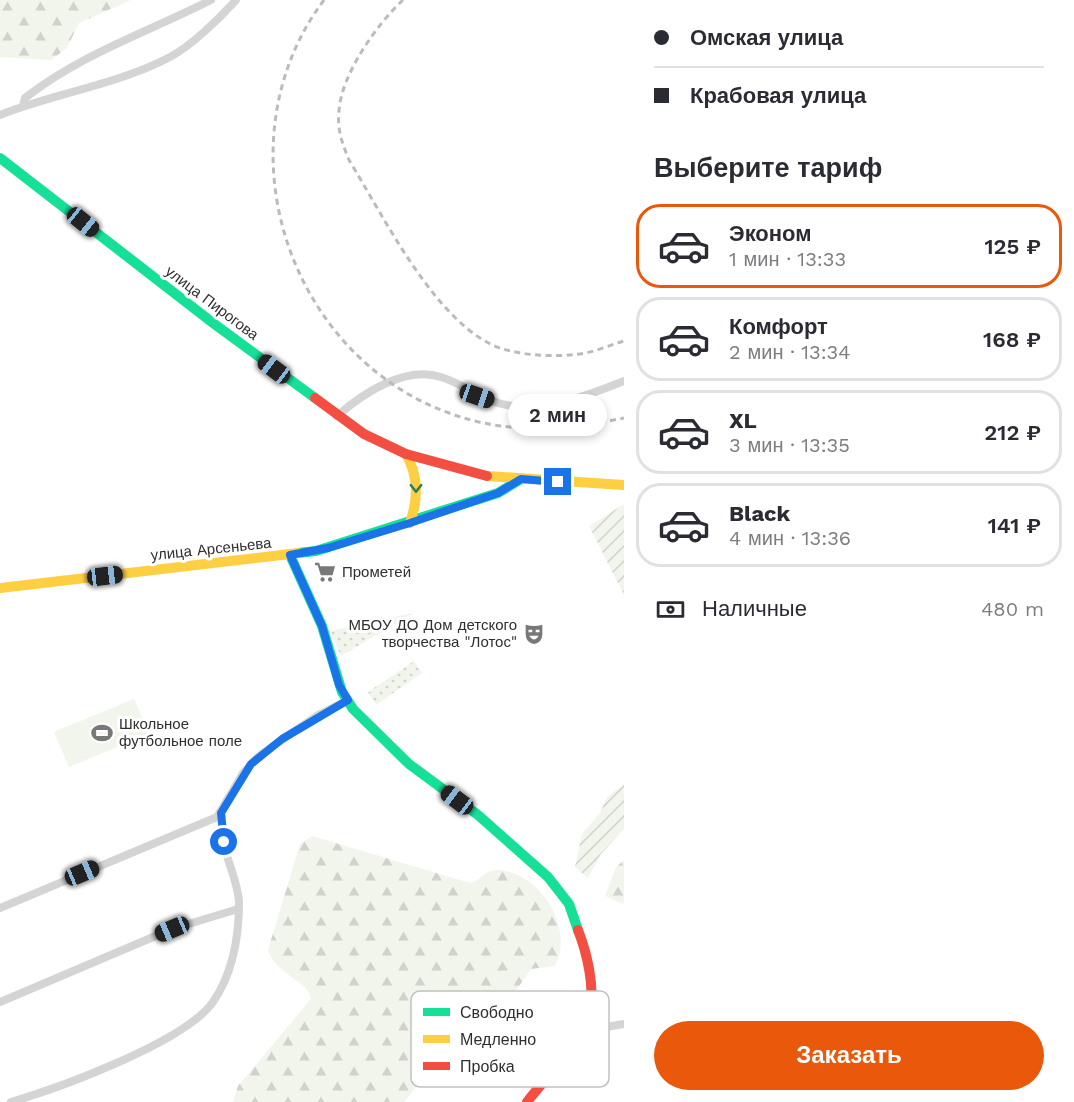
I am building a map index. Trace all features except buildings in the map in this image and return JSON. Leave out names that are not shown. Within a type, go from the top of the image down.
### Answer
[{"type":"main road","name":"улица Пирогова","points":[[0,158],[337,416],[406,454],[452,469],[521,479],[624,484]]},
{"type":"main road","points":[[406,454],[416,474],[416,504],[410,523]]},
{"type":"main road","name":"улица Арсеньева","points":[[0,588],[290,555],[328,548],[498,493],[521,479]]},
{"type":"main road","points":[[290,555],[322,626],[339,685],[348,700],[362,720],[409,764],[478,815],[563,893],[582,940],[591,991]]},
{"type":"main road","points":[[526,1102],[538,1087]]},
{"type":"street","points":[[23,106],[25,98],[54,75],[94,53],[167,22],[211,0]]},
{"type":"street","points":[[0,115],[118,78],[171,56],[225,13],[236,0]]},
{"type":"street","points":[[337,416],[361,397],[389,382],[413,375],[442,377],[477,396],[515,406],[573,400],[624,381]]},
{"type":"street","points":[[0,908],[212,820],[221,813],[243,773],[259,756],[318,715],[348,700]]},
{"type":"street","points":[[10,1102],[99,1071],[164,1039],[196,1018],[212,1003],[229,972],[238,909],[238,894],[224,842],[221,813]]},
{"type":"street","points":[[0,1002],[172,929],[238,909]]},
{"type":"street","points":[[609,1026],[624,1024]]},
{"type":"green space","points":[[0,0],[131,0],[79,23],[67,48],[51,60],[0,57]]},
{"type":"green space","points":[[624,504],[624,595],[589,526]]},
{"type":"green space","points":[[413,613],[341,656],[330,631]]},
{"type":"green space","points":[[414,661],[422,673],[376,705],[368,692]]},
{"type":"green space","name":"Школьное футбольное поле","points":[[134,699],[149,734],[69,767],[54,732]]},
{"type":"green space","points":[[624,784],[624,829],[601,854],[588,878],[575,867],[582,834],[600,813],[607,797]]},
{"type":"green space","points":[[312,836],[470,883],[494,870],[513,873],[527,880],[540,891],[550,904],[557,919],[560,951],[555,966],[531,969],[516,991],[411,991],[411,1087],[417,1087],[404,1102],[233,1102],[238,1086],[311,999],[305,988],[277,965],[268,950],[300,844]]},
{"type":"green space","points":[[624,860],[623,904],[605,896],[616,867]]},
{"type":"railway","points":[[324,0],[292,56],[276,116],[274,177],[286,237],[310,294],[346,343],[392,384],[449,413],[493,425],[536,428],[580,425],[624,418]]},
{"type":"railway","points":[[403,0],[382,22],[353,66],[341,97],[339,124],[349,160],[414,268],[456,319],[479,337],[503,349],[551,356],[570,355],[591,352],[624,341]]},
{"type":"traffic: fast","points":[[0,158],[213,323],[315,398]]},
{"type":"traffic: fast","points":[[298,553],[316,551],[498,493],[521,479]]},
{"type":"traffic: fast","points":[[290,555],[322,626],[342,692],[353,709],[409,764],[478,815],[548,877],[569,904],[578,930]]},
{"type":"traffic: slow","points":[[406,454],[413,471],[416,488],[415,505],[410,523]]},
{"type":"traffic: slow","points":[[487,476],[624,485]]},
{"type":"traffic: slow","points":[[0,588],[298,553]]},
{"type":"traffic: jam","points":[[315,398],[364,434],[406,454],[487,476]]},
{"type":"traffic: jam","points":[[578,930],[592,991]]},
{"type":"traffic: jam","points":[[527,1102],[539,1087]]},
{"type":"place","name":"Прометей","points":[[325,572]]},
{"type":"place","name":"МБОУ ДО Дом детского творчества \"Лотос\"","points":[[534,634]]},
{"type":"place","name":"Школьное футбольное поле","points":[[102,733]]},
{"type":"route","points":[[224,842],[221,813],[243,773],[267,749],[318,715],[348,700],[339,685],[322,626],[290,555],[328,548],[410,523],[498,493],[521,479],[558,482]]}]
